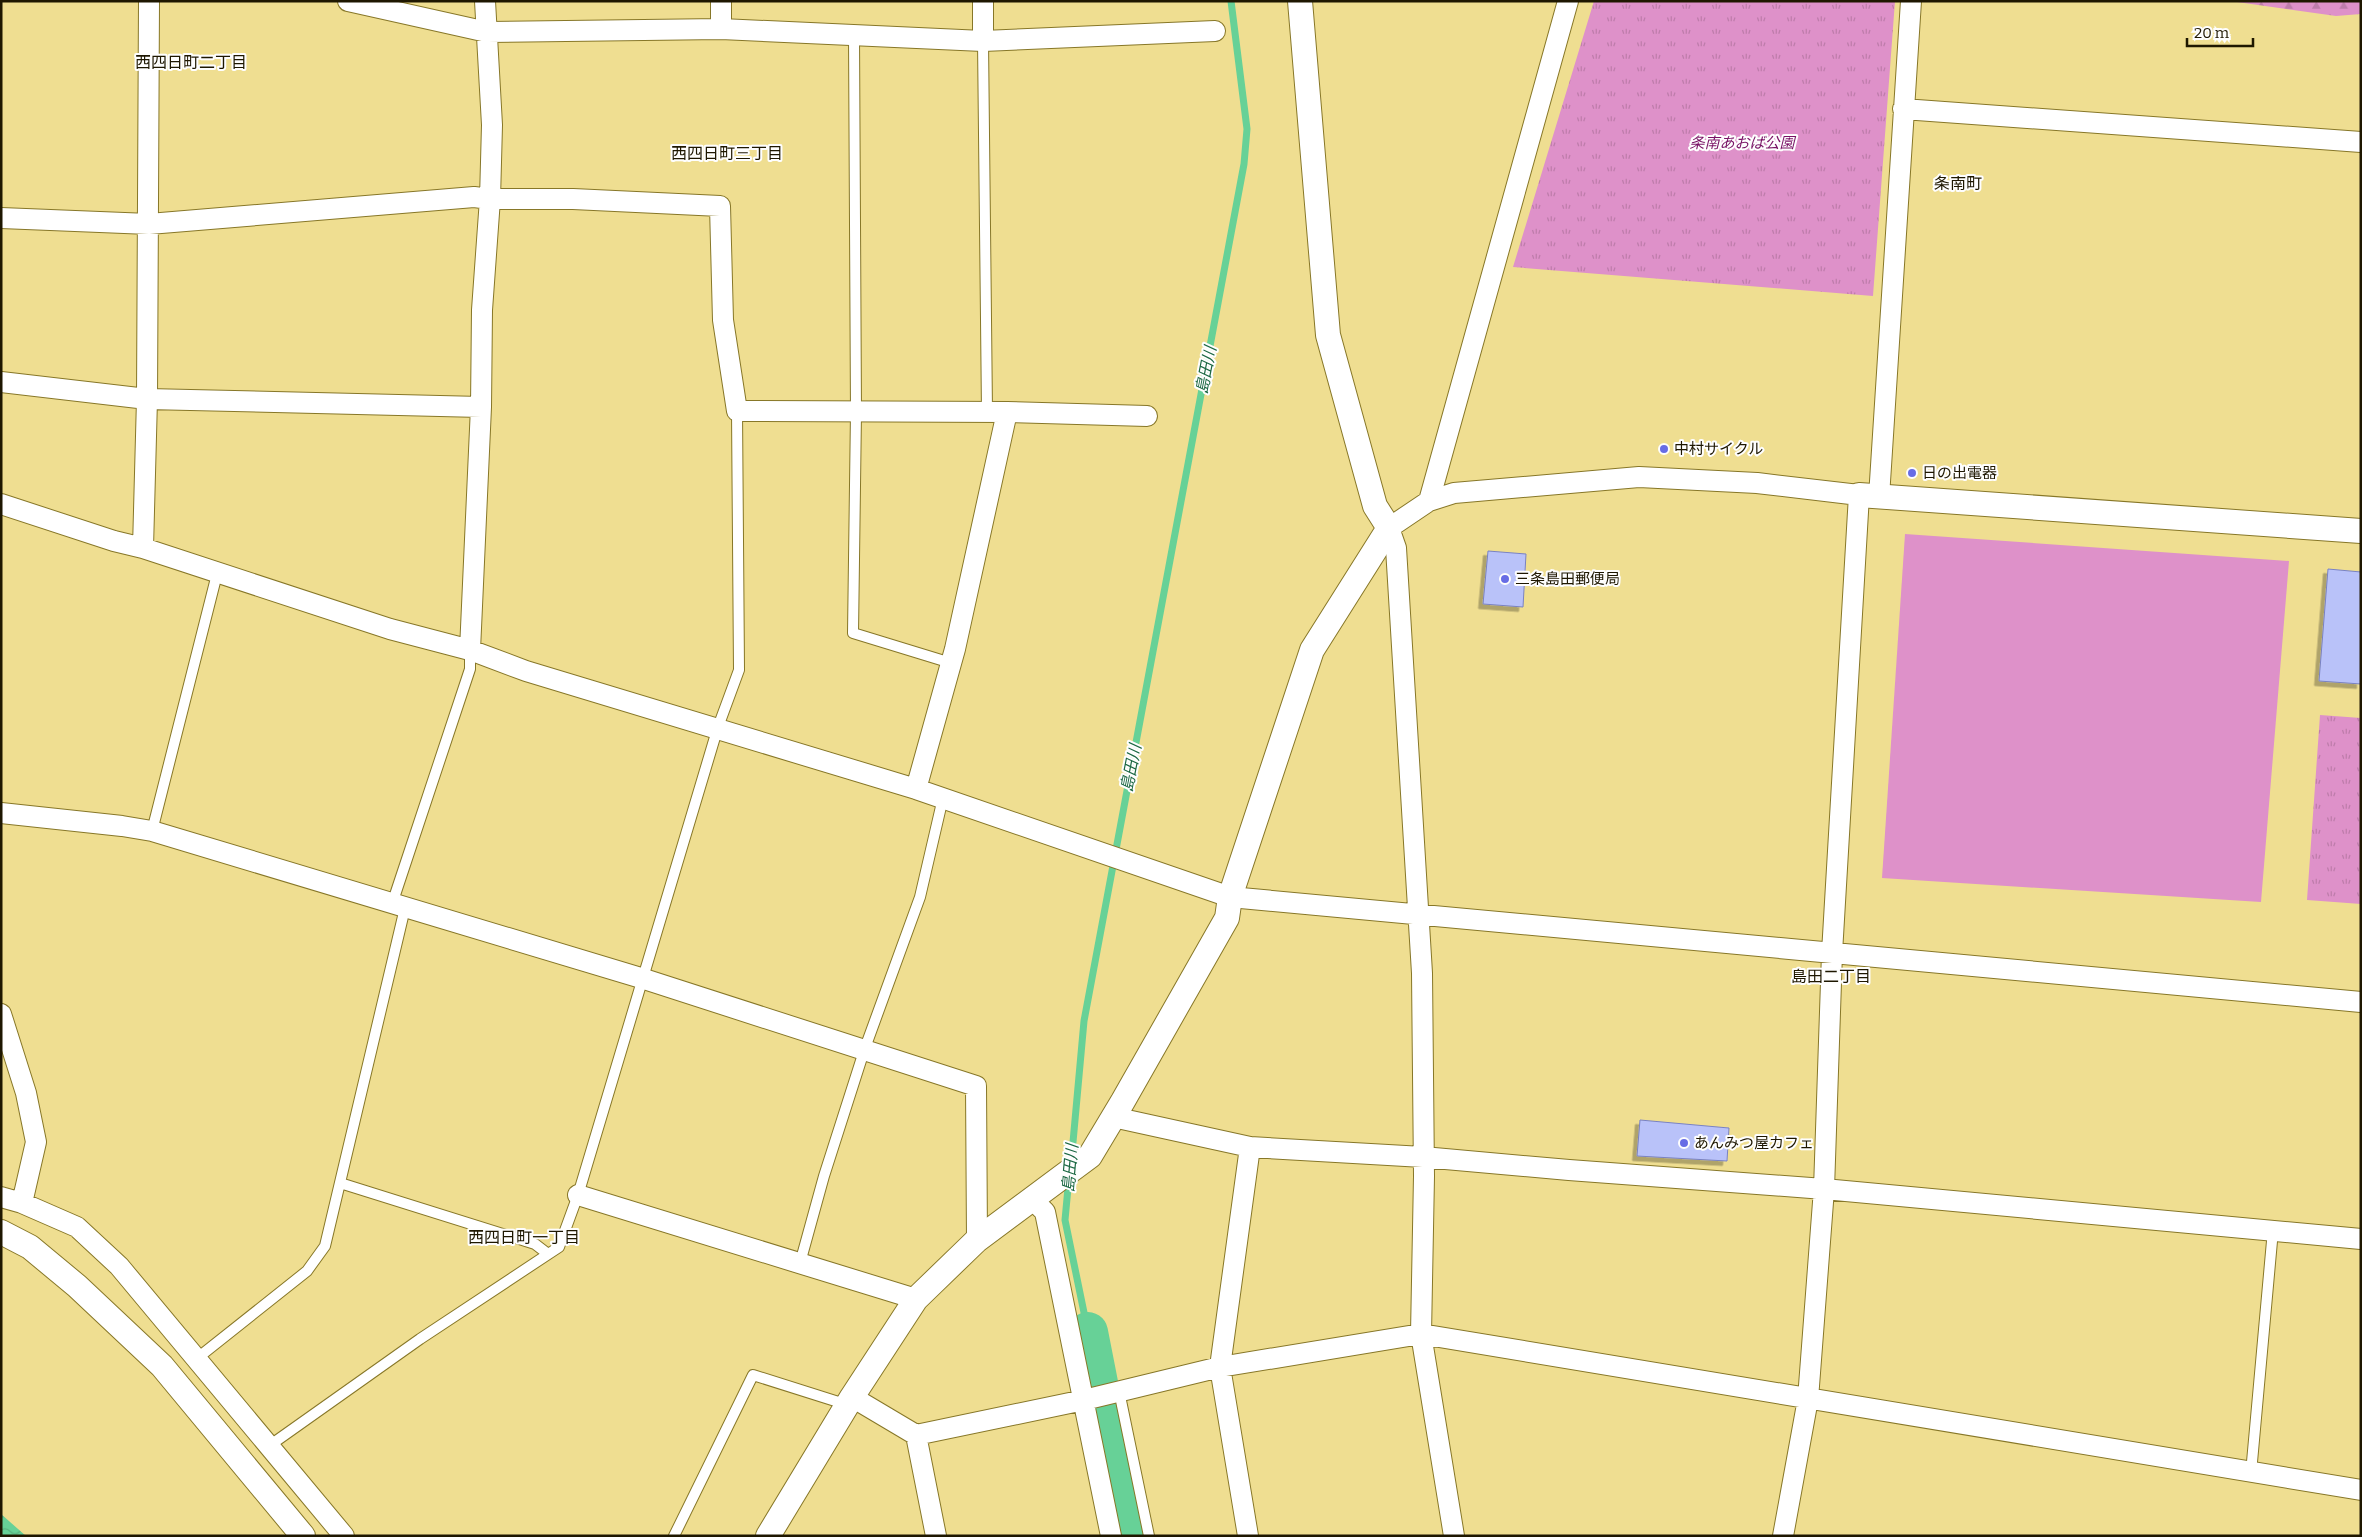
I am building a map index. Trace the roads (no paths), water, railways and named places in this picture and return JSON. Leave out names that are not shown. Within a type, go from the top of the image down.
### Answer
[{"type":"street","points":[[143,548],[148,399],[149,1]]},
{"type":"street","points":[[348,1],[487,32],[722,29],[983,41],[1215,31]]},
{"type":"street","points":[[470,650],[481,407],[482,310],[490,199],[492,125],[485,1]]},
{"type":"street","points":[[721,1],[722,29]]},
{"type":"street","points":[[983,1],[983,41]]},
{"type":"street","points":[[1300,1],[1328,335],[1375,506],[1390,528],[1396,548],[1419,915],[1423,1157],[1421,1334],[1454,1536]]},
{"type":"street","points":[[1429,501],[1568,1]]},
{"type":"street","points":[[1783,1536],[1808,1399],[1824,1189],[1832,953],[1911,1]]},
{"type":"street","points":[[1903,109],[2361,142]]},
{"type":"street","points":[[1,218],[149,224],[474,197],[490,199],[573,199],[720,206],[723,272],[722,320],[737,411],[1008,412],[1147,416]]},
{"type":"street","points":[[1,382],[148,399],[481,407]]},
{"type":"street","points":[[916,789],[951,663],[1008,412]]},
{"type":"street","points":[[768,1536],[850,1401],[916,1299],[977,1240],[1090,1156],[1227,918],[1230,897],[1312,650],[1390,528],[1429,501],[1454,493],[1639,477],[1757,483],[1869,496],[2361,532]]},
{"type":"street","points":[[1,504],[114,541],[143,548],[217,574],[390,629],[470,650],[526,671],[718,727],[916,789],[1230,897],[2361,1002]]},
{"type":"street","points":[[1,813],[152,831],[641,978],[865,1048],[976,1086],[977,1240]]},
{"type":"street","points":[[1,1014],[26,1093],[36,1142],[22,1203]]},
{"type":"street","points":[[1113,1117],[1250,1147],[1423,1157],[1824,1189],[2361,1239]]},
{"type":"street","points":[[1248,1536],[1220,1367],[1250,1147]]},
{"type":"street","points":[[578,1195],[916,1299]]},
{"type":"street","points":[[1,1197],[22,1203],[77,1228],[119,1266],[195,1360],[344,1536]]},
{"type":"street","points":[[1032,1199],[1045,1212],[1111,1536]]},
{"type":"street","points":[[1,1232],[30,1247],[77,1286],[162,1366],[303,1536]]},
{"type":"street","points":[[850,1401],[916,1435],[1084,1400],[1220,1367],[1421,1334],[2361,1490]]},
{"type":"street","points":[[916,1435],[936,1536]]},
{"type":"lane","points":[[854,35],[856,412],[853,633],[951,663]]},
{"type":"lane","points":[[983,41],[987,412]]},
{"type":"lane","points":[[268,1446],[420,1339],[559,1246],[578,1195],[641,978],[718,727],[739,670],[737,411]]},
{"type":"lane","points":[[152,831],[217,574]]},
{"type":"lane","points":[[195,1360],[307,1271],[325,1246],[398,906],[470,669],[470,650]]},
{"type":"lane","points":[[800,1263],[824,1176],[865,1048],[920,897],[943,798]]},
{"type":"lane","points":[[340,1183],[535,1244],[548,1254]]},
{"type":"lane","points":[[2251,1473],[2273,1230]]},
{"type":"lane","points":[[674,1536],[753,1375],[850,1401]]},
{"type":"lane","points":[[1119,1391],[1149,1536]]},
{"type":"water","points":[[1,1514],[26,1536],[1,1536]]},
{"type":"waterway","name":"島田川","points":[[1071,1164],[1084,1021],[1244,164],[1247,129],[1231,1]]},
{"type":"waterway","name":"島田川","points":[[1069,1177],[1065,1220],[1088,1332]]},
{"type":"waterway","name":"島田川","points":[[1088,1332],[1128,1536]]},
{"type":"place","name":"中村サイクル","points":[[1664,449]]},
{"type":"place","name":"日の出電器","points":[[1912,473]]},
{"type":"place","name":"三条島田郵便局","points":[[1505,579]]},
{"type":"place","name":"あんみつ屋カフェ","points":[[1684,1143]]},
{"type":"district","name":"西四日町二丁目","points":[[191,62]]},
{"type":"district","name":"西四日町三丁目","points":[[727,153]]},
{"type":"district","name":"条南町","points":[[1958,183]]},
{"type":"district","name":"島田二丁目","points":[[1831,976]]},
{"type":"district","name":"西四日町一丁目","points":[[524,1237]]},
{"type":"park label","name":"条南あおば公園","points":[[1742,143]]}]
